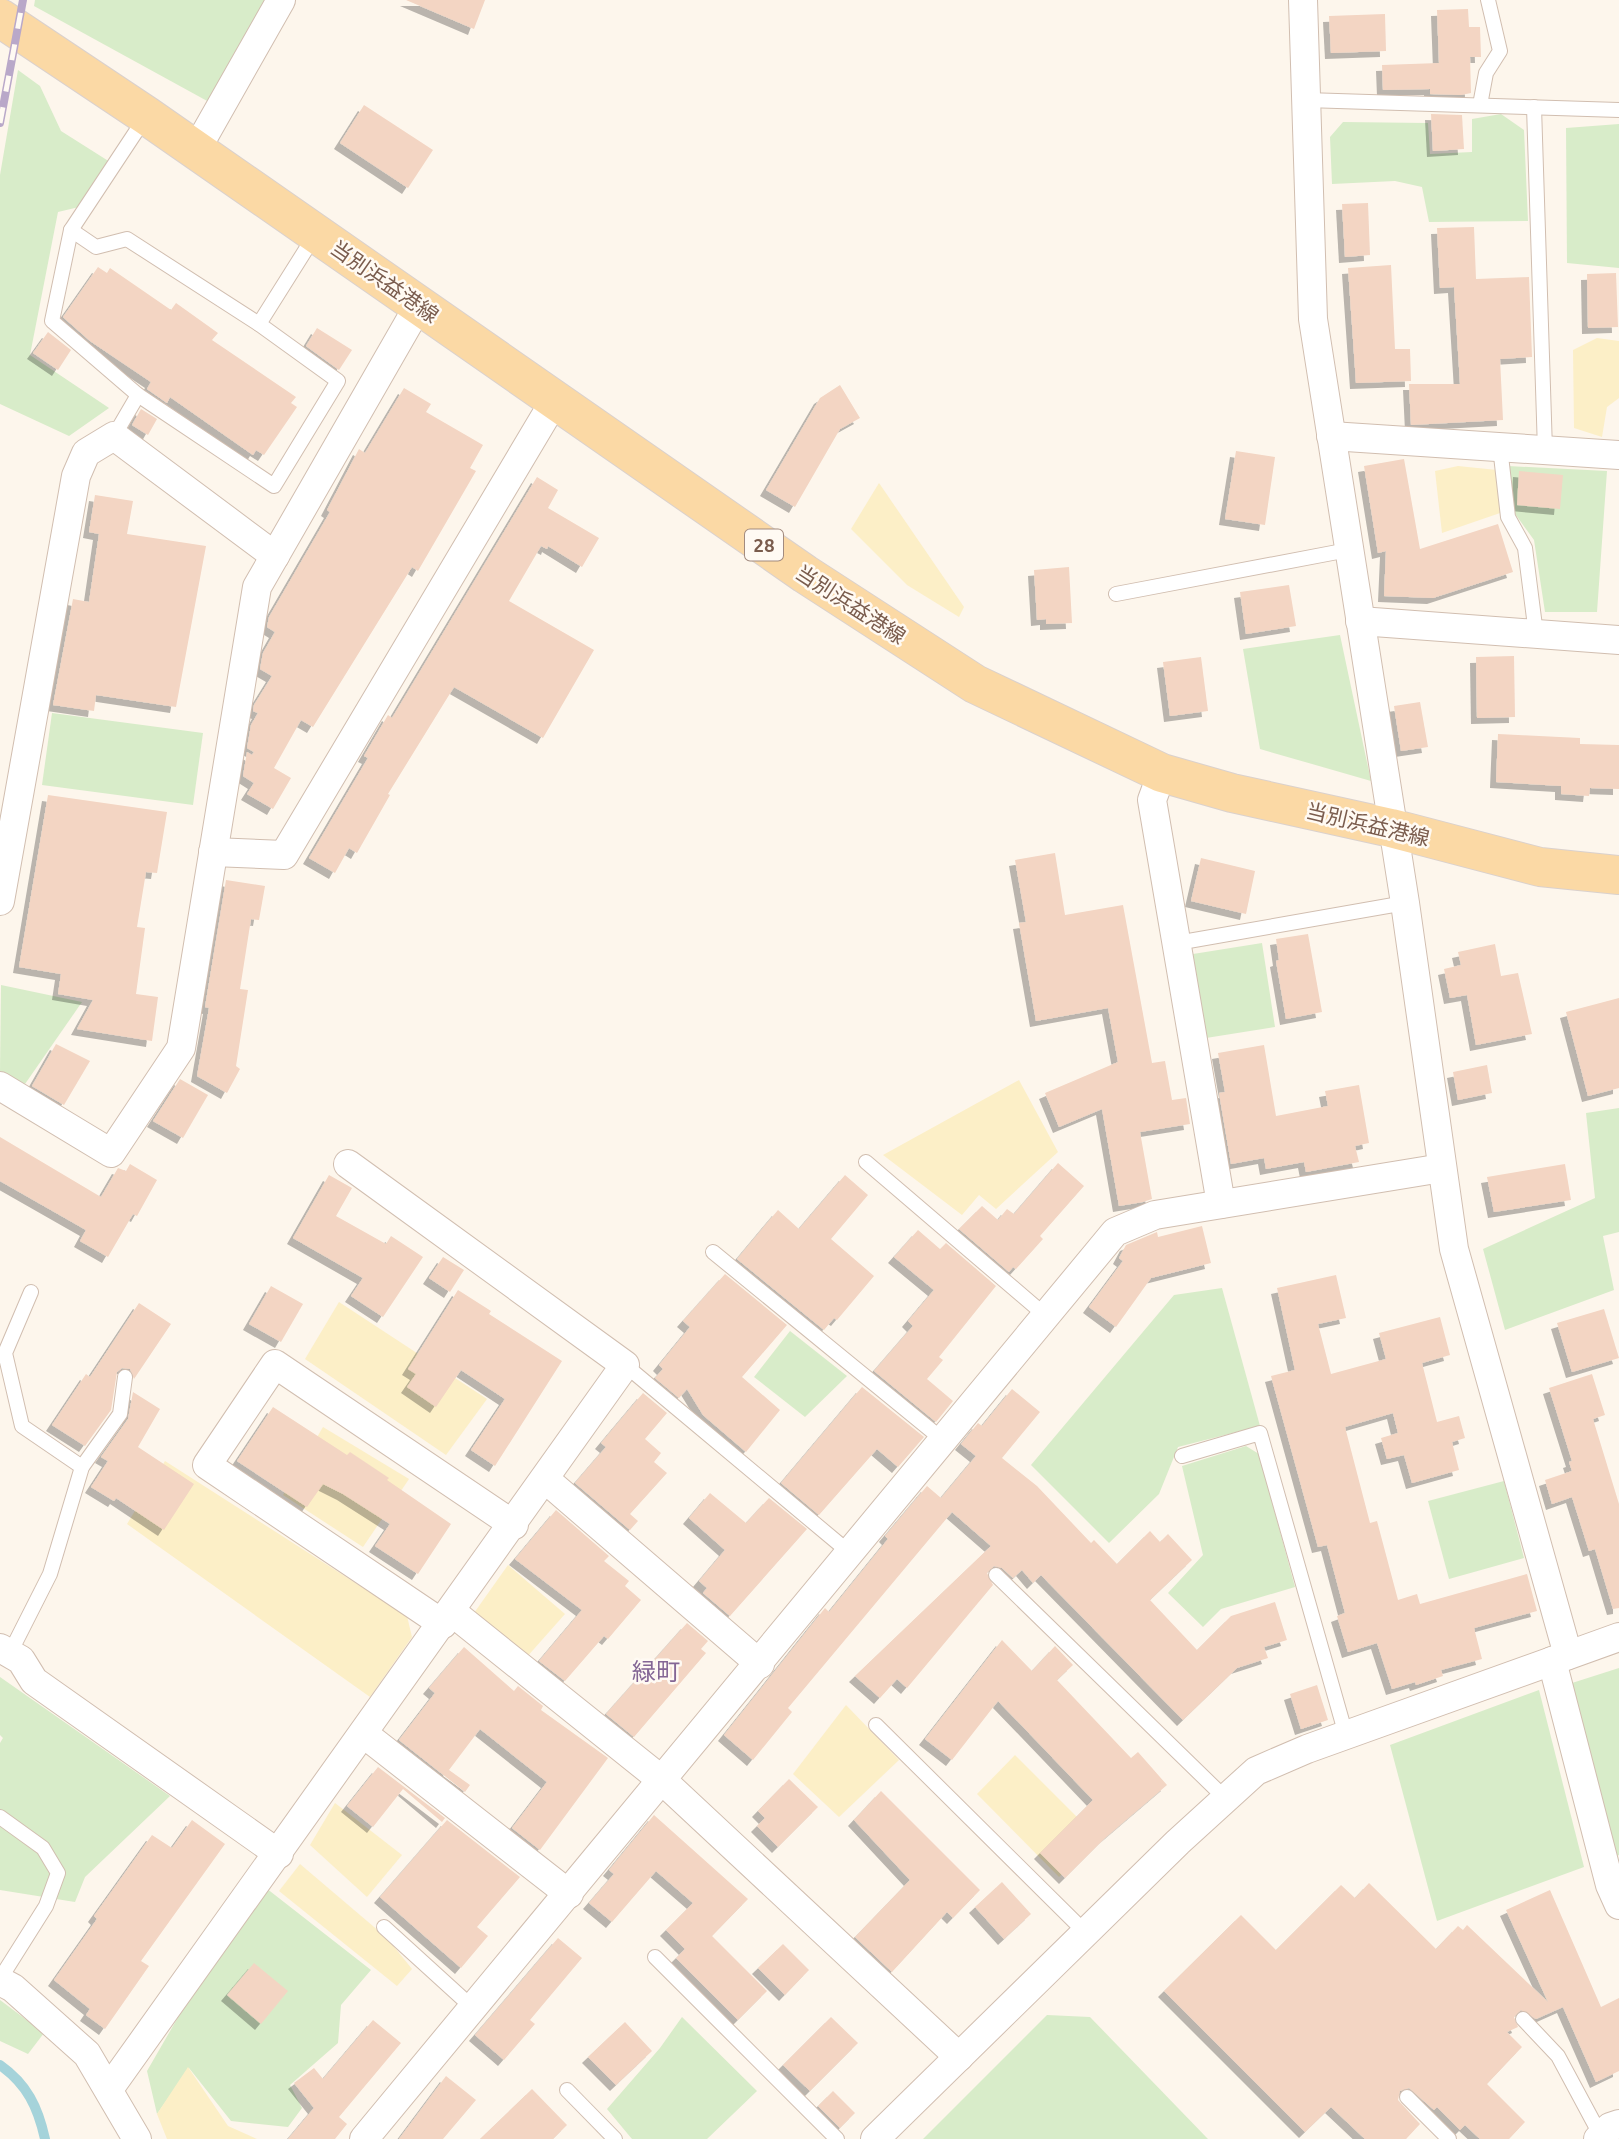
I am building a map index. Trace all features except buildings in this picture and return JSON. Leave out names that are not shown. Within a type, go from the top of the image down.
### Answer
[{"type":"main road","name":"当別浜益港線","points":[[0,18],[147,116],[806,574],[975,684],[1162,773],[1232,793],[1391,828],[1540,867],[1619,874]]},
{"type":"street","points":[[196,150],[281,0]]},
{"type":"street","points":[[1303,0],[1313,319],[1391,828],[1405,903],[1454,1249],[1560,1658],[1616,1891]]},
{"type":"street","points":[[0,1086],[111,1153],[181,1048],[257,587],[419,305]]},
{"type":"street","points":[[214,852],[284,855],[555,400]]},
{"type":"street","points":[[0,901],[76,476],[86,453],[114,436],[275,556]]},
{"type":"street","points":[[1331,436],[1619,455]]},
{"type":"street","points":[[1360,621],[1619,640]]},
{"type":"street","points":[[1162,773],[1152,800],[1221,1204]]},
{"type":"street","points":[[110,2089],[448,1618],[625,1365],[348,1164]]},
{"type":"street","points":[[364,2139],[1115,1232],[1155,1214],[1442,1168]]},
{"type":"street","points":[[514,1525],[275,1364],[207,1465],[448,1618],[663,1781],[959,2057]]},
{"type":"street","points":[[545,1479],[760,1664]]},
{"type":"street","points":[[875,2139],[1085,1932],[1256,1771],[1346,1735],[1619,1637]]},
{"type":"street","points":[[5,1651],[20,1660],[34,1681],[279,1854]]},
{"type":"street","points":[[364,1734],[569,1894]]},
{"type":"street","points":[[0,1980],[13,1988],[88,2053],[138,2139]]},
{"type":"lane","points":[[1480,105],[1486,74],[1500,51],[1488,0]]},
{"type":"lane","points":[[1306,100],[1619,110]]},
{"type":"lane","points":[[1534,107],[1545,450]]},
{"type":"lane","points":[[71,230],[96,247],[127,239],[259,324],[338,382],[274,486],[138,395],[52,321],[71,230],[147,116]]},
{"type":"lane","points":[[259,324],[316,233]]},
{"type":"lane","points":[[114,436],[138,395]]},
{"type":"lane","points":[[1500,447],[1508,517],[1525,548],[1536,634]]},
{"type":"lane","points":[[1116,594],[1349,550]]},
{"type":"lane","points":[[1177,943],[1405,903]]},
{"type":"lane","points":[[866,1162],[1046,1316]]},
{"type":"lane","points":[[713,1252],[943,1440]]},
{"type":"lane","points":[[32,1292],[5,1353],[22,1426],[82,1467]]},
{"type":"lane","points":[[625,1365],[850,1553]]},
{"type":"lane","points":[[5,1651],[50,1574],[82,1467],[120,1414],[125,1377]]},
{"type":"lane","points":[[1182,1456],[1260,1433],[1346,1735]]},
{"type":"lane","points":[[996,1576],[1226,1799]]},
{"type":"lane","points":[[876,1725],[1085,1932]]},
{"type":"lane","points":[[0,1817],[43,1848],[58,1873],[46,1906],[0,1980]]},
{"type":"lane","points":[[384,1927],[473,2008]]},
{"type":"lane","points":[[655,1957],[837,2139]]},
{"type":"lane","points":[[1523,2019],[1558,2056],[1606,2133]]},
{"type":"lane","points":[[567,2090],[615,2139]]},
{"type":"lane","points":[[1407,2097],[1450,2139]]},
{"type":"green space","points":[[35,0],[267,0],[209,102],[34,6]]},
{"type":"green space","points":[[18,70],[40,86],[61,131],[110,162],[79,207],[58,212],[30,355],[109,408],[69,436],[0,404],[0,175]]},
{"type":"green space","points":[[1501,114],[1524,130],[1528,221],[1429,222],[1422,187],[1395,181],[1332,184],[1330,137],[1343,122],[1428,123],[1430,154],[1472,152],[1472,119]]},
{"type":"green space","points":[[1619,124],[1619,268],[1567,263],[1566,128]]},
{"type":"green space","points":[[1508,466],[1607,471],[1597,612],[1545,612],[1534,540],[1513,511]]},
{"type":"green space","points":[[1340,635],[1371,781],[1260,749],[1243,649]]},
{"type":"green space","points":[[52,713],[203,733],[193,805],[42,785]]},
{"type":"green space","points":[[1262,943],[1275,1027],[1206,1038],[1193,954]]},
{"type":"green space","points":[[1,985],[82,1002],[25,1084],[0,1071]]},
{"type":"green space","points":[[1619,1108],[1619,1232],[1603,1236],[1614,1290],[1505,1330],[1483,1249],[1595,1198],[1586,1113]]},
{"type":"green space","points":[[1222,1288],[1260,1426],[1178,1447],[1159,1494],[1109,1543],[1031,1465],[1174,1295]]},
{"type":"green space","points":[[790,1331],[847,1376],[805,1417],[754,1377]]},
{"type":"green space","points":[[1246,1446],[1259,1454],[1295,1587],[1221,1609],[1203,1627],[1168,1593],[1203,1555],[1182,1466]]},
{"type":"green space","points":[[1504,1481],[1524,1558],[1449,1579],[1428,1501]]},
{"type":"green space","points":[[1619,1668],[1619,1855],[1614,1857],[1572,1683]]},
{"type":"green space","points":[[0,1677],[170,1796],[85,1877],[75,1902],[0,1890],[0,1743],[3,1738],[0,1735]]},
{"type":"green space","points":[[1539,1690],[1584,1867],[1437,1921],[1390,1745]]},
{"type":"green space","points":[[266,1888],[371,1970],[341,2005],[338,2043],[290,2085],[302,2108],[288,2127],[231,2121],[189,2068],[157,2114],[147,2071],[203,1974]]},
{"type":"green space","points":[[0,2000],[44,2033],[28,2054],[0,2041]]},
{"type":"green space","points":[[1047,2015],[1090,2017],[1208,2139],[923,2139]]},
{"type":"green space","points":[[682,2017],[757,2091],[707,2139],[632,2139],[607,2109],[660,2048]]},
{"type":"sand","points":[[1597,338],[1619,341],[1619,398],[1607,407],[1602,437],[1574,428],[1573,350]]},
{"type":"sand","points":[[1458,466],[1497,470],[1503,512],[1442,533],[1435,471]]},
{"type":"sand","points":[[879,483],[964,607],[959,617],[907,585],[851,529]]},
{"type":"sand","points":[[1019,1080],[1058,1152],[996,1209],[979,1195],[962,1215],[883,1155]]},
{"type":"sand","points":[[339,1302],[487,1399],[446,1455],[305,1359]]},
{"type":"sand","points":[[323,1427],[409,1479],[363,1547],[283,1495]]},
{"type":"sand","points":[[165,1461],[407,1616],[412,1637],[370,1697],[127,1524]]},
{"type":"sand","points":[[508,1565],[565,1614],[526,1658],[474,1613]]},
{"type":"sand","points":[[846,1705],[899,1760],[839,1817],[793,1774]]},
{"type":"sand","points":[[1015,1755],[1099,1839],[1059,1877],[977,1794]]},
{"type":"sand","points":[[335,1803],[402,1855],[367,1897],[310,1845]]},
{"type":"sand","points":[[300,1864],[387,1938],[412,1969],[397,1986],[279,1891]]},
{"type":"sand","points":[[188,2067],[228,2126],[257,2139],[167,2139],[157,2114]]},
{"type":"waterway","points":[[0,2065],[17,2080],[30,2097],[45,2139]]},
{"type":"railway","points":[[0,123],[23,0]]},
{"type":"district","name":"緑町","points":[[656,1671]]}]
